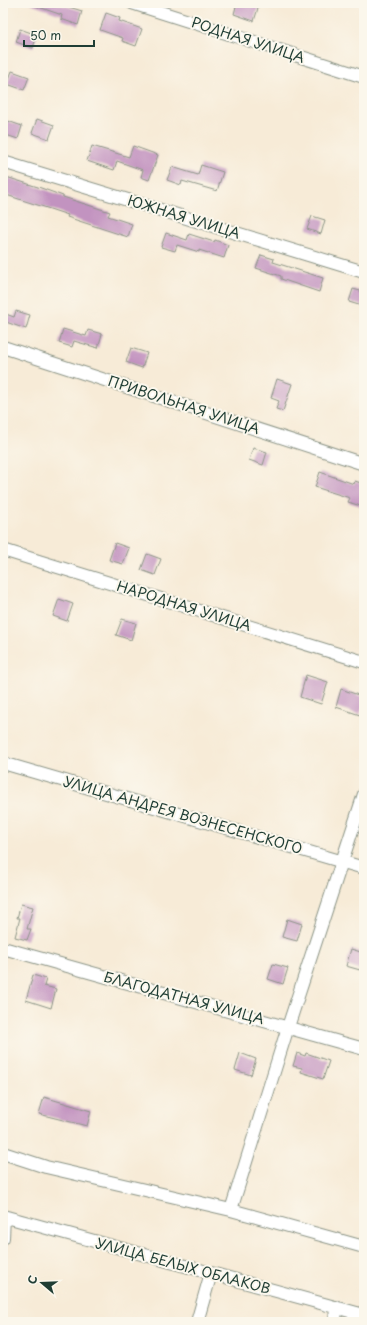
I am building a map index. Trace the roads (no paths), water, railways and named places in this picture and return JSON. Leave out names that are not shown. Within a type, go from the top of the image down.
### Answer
[{"type":"street","name":"РОДНАЯ УЛИЦА","points":[[132,3],[364,78]]},
{"type":"street","name":"ЮЖНАЯ УЛИЦА","points":[[3,162],[364,272]]},
{"type":"street","name":"ПРИВОЛЬНАЯ УЛИЦА","points":[[3,347],[364,464]]},
{"type":"street","name":"НАРОДНАЯ УЛИЦА","points":[[3,550],[363,659]]},
{"type":"street","name":"УЛИЦА АНДРЕЯ ВОЗНЕСЕНСКОГО","points":[[3,763],[364,868]]},
{"type":"street","points":[[231,1210],[364,794]]},
{"type":"street","name":"БЛАГОДАТНАЯ УЛИЦА","points":[[3,948],[364,1049]]},
{"type":"street","points":[[3,1153],[46,1167],[231,1210],[364,1247]]},
{"type":"street","points":[[3,1238],[4,1216]]},
{"type":"street","name":"УЛИЦА БЕЛЫХ ОБЛАКОВ","points":[[4,1216],[364,1315]]},
{"type":"street","points":[[198,1322],[210,1273]]},
{"type":"street","points":[[335,1322],[336,1307]]}]
